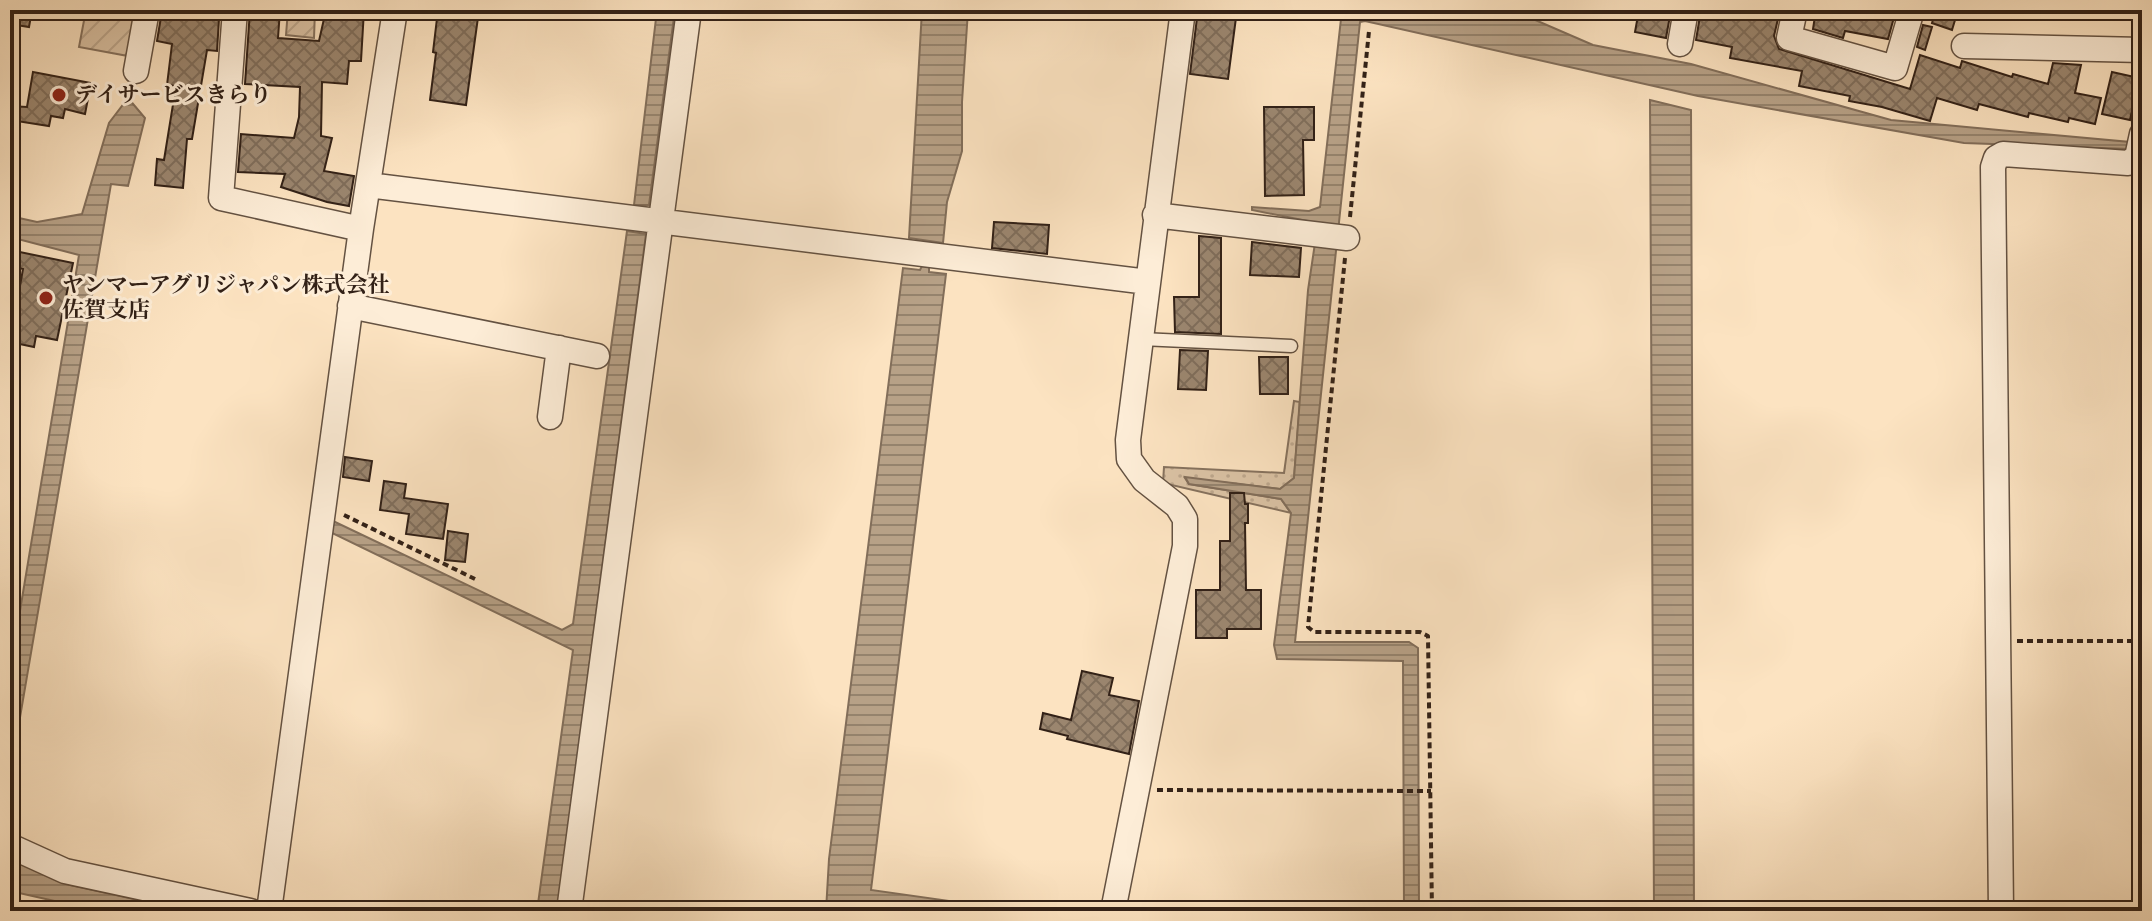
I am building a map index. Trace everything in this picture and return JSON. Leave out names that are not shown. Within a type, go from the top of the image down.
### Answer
[{"type":"street","points":[[136,71],[147,10]]},
{"type":"street","points":[[235,10],[221,198],[361,229]]},
{"type":"street","points":[[269,911],[350,306],[395,10]]},
{"type":"street","points":[[569,911],[689,10]]},
{"type":"street","points":[[1113,911],[1185,546],[1185,519],[1177,506],[1144,480],[1129,459],[1128,440],[1183,10]]},
{"type":"street","points":[[1680,44],[1686,10]]},
{"type":"street","points":[[1795,10],[1789,38],[1895,68],[1912,10]]},
{"type":"street","points":[[1964,46],[2142,50]]},
{"type":"street","points":[[2001,911],[1993,167],[1996,158],[2003,154],[2128,163],[2137,157],[2142,134]]},
{"type":"street","points":[[368,185],[1148,282]]},
{"type":"street","points":[[1155,215],[1342,237]]},
{"type":"street","points":[[350,306],[597,356]]},
{"type":"street","points":[[550,417],[559,348]]},
{"type":"street","points":[[10,846],[65,871],[250,911]]},
{"type":"lane","points":[[1141,339],[1291,346]]},
{"type":"path","points":[[1369,31],[1342,237],[1308,627],[1314,632],[1420,632],[1428,636],[1432,911]]},
{"type":"path","points":[[324,505],[475,579]]},
{"type":"path","points":[[1998,642],[2142,641]]},
{"type":"path","points":[[1137,790],[1431,791]]},
{"type":"shaded area","points":[[86,10],[136,10],[128,56],[79,47]]},
{"type":"shaded area","points":[[288,10],[315,10],[314,38],[286,35]]},
{"type":"shaded area","points":[[657,10],[675,10],[649,205],[634,205]]},
{"type":"shaded area","points":[[922,10],[968,10],[962,151],[947,202],[943,243],[909,238]]},
{"type":"shaded area","points":[[1342,10],[1512,10],[1593,45],[1691,64],[1891,120],[2130,142],[2129,149],[1964,143],[1698,96],[1360,22],[1295,642],[1409,642],[1418,648],[1419,911],[1404,911],[1403,661],[1277,659],[1274,645],[1291,513],[1281,499],[1189,484],[1185,477],[1280,489],[1294,478],[1308,290],[1318,223],[1252,210],[1252,207],[1309,211],[1320,207]]},
{"type":"shaded area","points":[[128,98],[145,118],[128,186],[111,184],[10,776],[10,671],[79,255],[10,237],[10,216],[37,222],[82,214],[109,123]]},
{"type":"shaded area","points":[[1650,100],[1691,110],[1694,911],[1654,911]]},
{"type":"shaded area","points":[[627,231],[646,234],[557,911],[537,911],[573,650],[330,532],[333,521],[562,630],[573,624]]},
{"type":"shaded area","points":[[922,266],[929,267],[929,272],[946,274],[871,890],[1019,911],[826,911],[829,859],[903,268],[920,270]]},
{"type":"shaded area","points":[[1294,401],[1300,402],[1294,478],[1280,489],[1185,478],[1189,484],[1281,499],[1291,513],[1163,483],[1164,467],[1284,473]]},
{"type":"shaded area","points":[[10,859],[70,885],[189,911],[99,911],[10,891]]},
{"type":"building","points":[[10,10],[32,10],[29,27],[10,24]]},
{"type":"building","points":[[250,10],[280,10],[278,38],[319,41],[326,10],[364,10],[361,61],[349,61],[347,84],[322,82],[321,136],[332,138],[324,171],[354,176],[349,206],[281,187],[285,174],[238,172],[241,134],[294,138],[299,117],[300,87],[245,84]]},
{"type":"building","points":[[438,10],[479,10],[466,105],[430,100]]},
{"type":"building","points":[[1198,10],[1237,10],[1228,79],[1190,74]]},
{"type":"building","points":[[1639,10],[1671,10],[1666,38],[1635,32]]},
{"type":"building","points":[[1701,10],[1743,13],[1744,10],[1780,10],[1774,36],[1779,49],[1910,89],[1920,55],[1960,68],[1962,61],[2012,77],[2013,74],[2048,84],[2053,63],[2081,65],[2075,93],[2101,98],[2095,124],[2069,118],[2068,122],[2029,113],[2028,117],[1979,104],[1977,110],[1937,98],[1930,121],[1849,101],[1850,96],[1799,86],[1802,71],[1730,58],[1732,47],[1696,40]]},
{"type":"building","points":[[1816,10],[1863,17],[1865,10],[1896,10],[1888,39],[1845,31],[1843,38],[1813,29]]},
{"type":"building","points":[[1936,10],[1958,10],[1952,30],[1932,23]]},
{"type":"building","points":[[162,11],[219,19],[217,51],[207,50],[192,139],[187,139],[183,188],[155,185],[157,159],[164,160],[176,86],[167,85],[172,44],[157,41]]},
{"type":"building","points":[[1923,25],[1932,27],[1925,50],[1917,47]]},
{"type":"building","name":"デイサービスきらり","points":[[33,72],[91,83],[85,114],[65,109],[63,118],[51,116],[49,126],[10,120],[10,106],[27,107]]},
{"type":"building","points":[[2112,72],[2139,78],[2130,120],[2102,114]]},
{"type":"building","points":[[1264,107],[1314,107],[1314,140],[1303,140],[1304,195],[1265,196]]},
{"type":"building","points":[[994,222],[1049,225],[1047,254],[992,248]]},
{"type":"building","points":[[1199,236],[1221,238],[1221,334],[1175,332],[1174,297],[1199,297]]},
{"type":"building","points":[[1252,242],[1301,248],[1299,277],[1250,275]]},
{"type":"building","name":"ヤンマーアグリジャパン株式会社 佐賀支店","points":[[10,250],[73,263],[57,340],[36,336],[34,347],[10,342],[23,269],[10,266]]},
{"type":"building","points":[[1180,350],[1208,351],[1206,390],[1178,389]]},
{"type":"building","points":[[1259,357],[1288,357],[1288,394],[1260,394]]},
{"type":"building","points":[[345,457],[372,461],[369,481],[343,477]]},
{"type":"building","points":[[384,481],[406,484],[404,498],[448,504],[443,539],[406,534],[409,514],[380,510]]},
{"type":"building","points":[[1230,493],[1244,493],[1245,504],[1248,504],[1248,523],[1245,523],[1246,590],[1261,590],[1261,629],[1227,629],[1227,638],[1196,638],[1196,590],[1220,590],[1220,541],[1230,541]]},
{"type":"building","points":[[448,531],[468,534],[465,562],[445,560]]},
{"type":"building","points":[[1082,671],[1113,678],[1109,695],[1139,701],[1129,754],[1040,729],[1043,713],[1071,720]]},
{"type":"place","name":"デイサービスきらり","points":[[59,95]]},
{"type":"place","name":"ヤンマーアグリジャパン株式会社 佐賀支店","points":[[46,298]]}]
